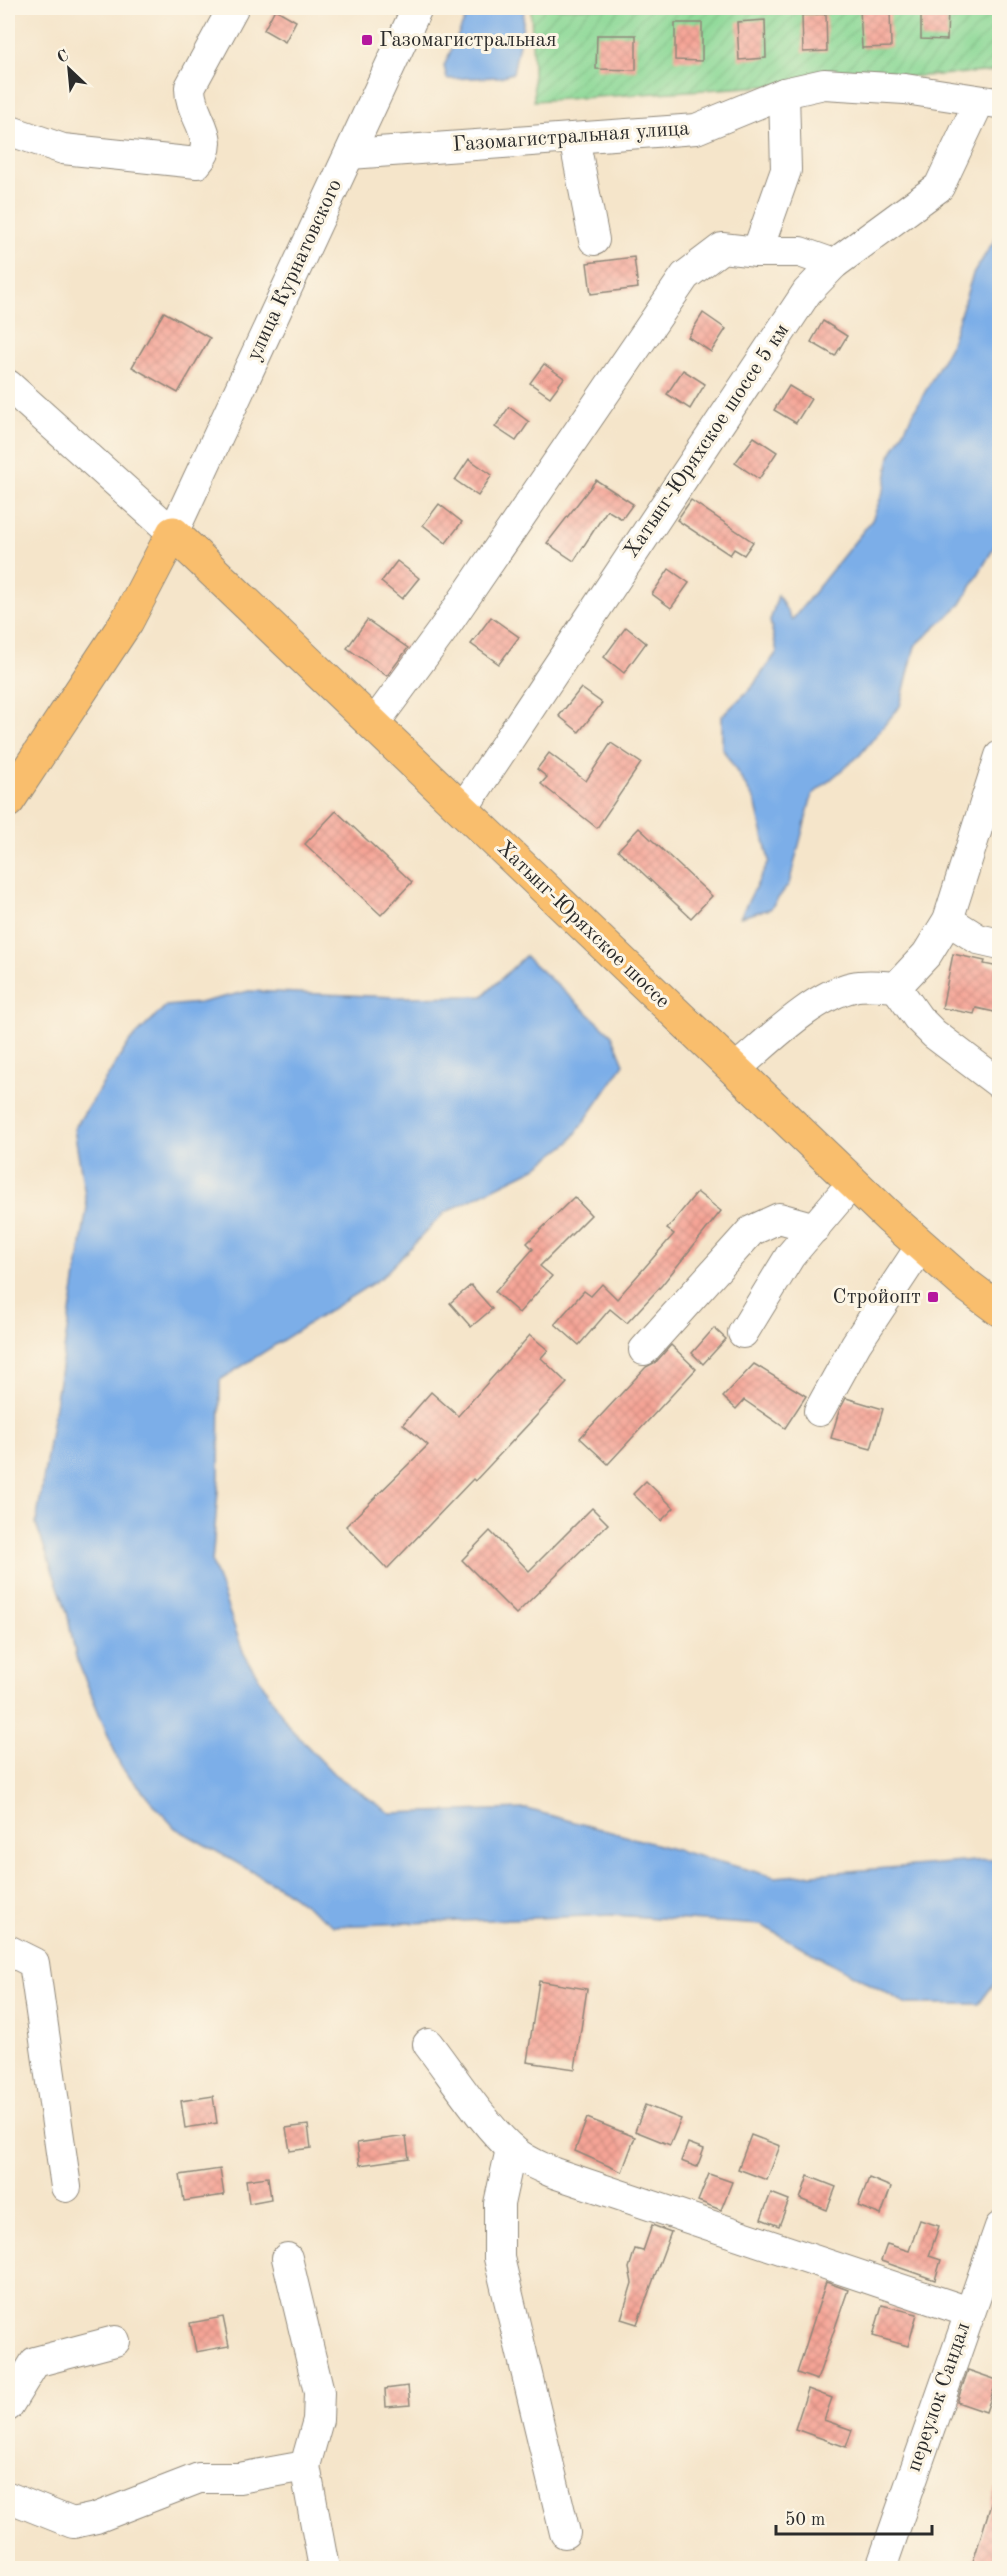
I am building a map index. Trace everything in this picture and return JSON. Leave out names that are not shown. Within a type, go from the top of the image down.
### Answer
[{"type":"main road","name":"Хатынг-Юряхское шоссе","points":[[173,533],[734,1070],[921,1246],[999,1311]]},
{"type":"main road","points":[[8,801],[127,621],[173,533]]},
{"type":"street","points":[[8,130],[63,148],[197,163],[206,154],[207,139],[190,100],[190,87],[233,8]]},
{"type":"street","name":"улица Курнатовского","points":[[173,533],[417,8]]},
{"type":"street","name":"Газомагистральная улица","points":[[350,154],[696,129],[784,93],[824,84],[905,89],[989,102]]},
{"type":"street","points":[[758,252],[786,170],[784,93]]},
{"type":"street","name":"Хатынг-Юряхское шоссе 5 км","points":[[462,810],[807,292],[834,264],[939,187],[989,102]]},
{"type":"street","points":[[574,138],[594,240]]},
{"type":"street","points":[[373,725],[442,631],[685,276],[722,248],[758,252],[800,252],[834,264]]},
{"type":"street","name":"Хатынг-Юряхское шоссе","points":[[8,385],[173,533]]},
{"type":"street","points":[[734,1070],[804,1013],[835,993],[855,986],[896,987],[927,954],[948,920],[999,756]]},
{"type":"street","points":[[948,920],[978,939],[999,944]]},
{"type":"street","points":[[896,987],[918,1018],[933,1034],[999,1084]]},
{"type":"street","points":[[743,1333],[790,1256],[853,1182]]},
{"type":"street","points":[[644,1350],[751,1231],[779,1218],[815,1228]]},
{"type":"street","points":[[819,1411],[856,1344],[921,1246]]},
{"type":"street","points":[[8,1950],[34,1963],[66,2187]]},
{"type":"street","points":[[428,2044],[511,2149],[527,2161],[969,2312]]},
{"type":"street","points":[[511,2149],[499,2205],[499,2258],[565,2533]]},
{"type":"street","name":"переулок Сандал","points":[[881,2568],[999,2227]]},
{"type":"street","points":[[287,2258],[319,2392],[318,2420],[305,2466],[324,2568]]},
{"type":"street","points":[[8,2406],[34,2362],[115,2341]]},
{"type":"street","points":[[8,2497],[73,2523],[96,2518],[199,2478],[239,2478],[305,2466]]},
{"type":"green space","points":[[531,8],[999,8],[999,71],[534,101]]},
{"type":"water","points":[[470,8],[524,8],[513,73],[500,77],[447,79],[444,66]]},
{"type":"water","points":[[999,233],[999,539],[961,604],[915,646],[900,706],[860,755],[812,795],[789,884],[770,909],[740,917],[769,861],[755,801],[722,748],[722,716],[752,687],[777,652],[770,621],[778,595],[792,620],[872,520],[885,487],[890,456],[950,346],[973,274]]},
{"type":"water","points":[[525,956],[612,1035],[624,1064],[570,1142],[535,1168],[444,1213],[381,1278],[220,1380],[219,1479],[212,1563],[244,1654],[290,1728],[334,1774],[390,1813],[527,1809],[775,1877],[999,1859],[999,1977],[979,2004],[907,2004],[761,1925],[613,1915],[334,1926],[283,1889],[175,1828],[121,1767],[76,1657],[67,1612],[36,1524],[87,1207],[74,1129],[130,1041],[166,1006],[199,1003],[249,991],[396,997],[483,996]]},
{"type":"building","points":[[860,8],[890,8],[891,47],[862,48]]},
{"type":"building","points":[[921,8],[948,8],[947,40],[921,39]]},
{"type":"building","points":[[275,9],[296,21],[285,42],[264,30]]},
{"type":"building","points":[[826,14],[827,51],[803,52],[802,15]]},
{"type":"building","points":[[765,20],[766,58],[739,60],[737,22]]},
{"type":"building","points":[[675,23],[702,23],[702,61],[675,60]]},
{"type":"building","points":[[597,35],[636,35],[636,70],[596,69]]},
{"type":"building","points":[[634,257],[638,288],[591,294],[587,263]]},
{"type":"building","points":[[164,312],[210,338],[178,393],[132,367]]},
{"type":"building","points":[[703,313],[726,329],[711,352],[688,337]]},
{"type":"building","points":[[823,321],[847,336],[835,356],[811,342]]},
{"type":"building","points":[[544,364],[564,378],[550,397],[530,383]]},
{"type":"building","points":[[683,370],[705,384],[690,409],[667,394]]},
{"type":"building","points":[[789,386],[811,399],[796,423],[774,410]]},
{"type":"building","points":[[509,407],[529,422],[516,441],[495,427]]},
{"type":"building","points":[[754,437],[777,452],[759,479],[735,463]]},
{"type":"building","points":[[469,459],[492,475],[478,496],[455,480]]},
{"type":"building","points":[[596,480],[633,504],[622,519],[607,510],[574,561],[547,543]]},
{"type":"building","points":[[691,500],[753,542],[744,555],[734,549],[730,555],[677,520]]},
{"type":"building","points":[[439,504],[462,522],[446,543],[423,525]]},
{"type":"building","points":[[397,561],[419,578],[402,599],[381,582]]},
{"type":"building","points":[[669,569],[689,583],[671,608],[652,594]]},
{"type":"building","points":[[491,617],[519,637],[499,664],[471,644]]},
{"type":"building","points":[[367,620],[408,648],[387,676],[347,648]]},
{"type":"building","points":[[626,627],[646,643],[624,673],[604,657]]},
{"type":"building","points":[[581,688],[602,703],[579,732],[559,716]]},
{"type":"building","points":[[611,743],[641,763],[597,828],[541,784],[547,777],[537,769],[549,753],[586,781]]},
{"type":"building","points":[[336,811],[412,882],[381,915],[305,844]]},
{"type":"building","points":[[639,828],[712,896],[691,918],[618,850]]},
{"type":"building","points":[[953,954],[985,961],[984,964],[999,967],[999,1013],[976,1008],[974,1014],[942,1008]]},
{"type":"building","points":[[697,1192],[721,1211],[662,1285],[627,1323],[610,1309],[579,1345],[555,1324],[584,1291],[591,1296],[602,1284],[617,1299],[674,1234],[667,1229]]},
{"type":"building","points":[[574,1197],[591,1215],[540,1266],[552,1276],[519,1313],[495,1292],[533,1249],[527,1243]]},
{"type":"building","points":[[471,1285],[492,1309],[471,1327],[450,1303]]},
{"type":"building","points":[[714,1328],[726,1339],[703,1364],[692,1353]]},
{"type":"building","points":[[530,1335],[548,1350],[541,1358],[567,1383],[475,1481],[473,1479],[387,1569],[346,1526],[428,1445],[403,1424],[431,1392],[458,1416]]},
{"type":"building","points":[[671,1345],[696,1369],[608,1464],[580,1438],[646,1367],[656,1362]]},
{"type":"building","points":[[754,1364],[806,1396],[785,1428],[744,1400],[736,1409],[723,1397]]},
{"type":"building","points":[[846,1398],[883,1409],[871,1449],[831,1438],[839,1411]]},
{"type":"building","points":[[646,1481],[674,1508],[661,1521],[633,1494]]},
{"type":"building","points":[[592,1508],[608,1524],[516,1614],[462,1560],[490,1531],[529,1571]]},
{"type":"building","points":[[539,1981],[587,1989],[575,2069],[527,2062]]},
{"type":"building","points":[[213,2096],[217,2123],[185,2128],[181,2101]]},
{"type":"building","points":[[645,2105],[681,2119],[670,2145],[635,2131]]},
{"type":"building","points":[[587,2118],[635,2137],[622,2172],[575,2151]]},
{"type":"building","points":[[308,2125],[311,2148],[290,2151],[286,2128]]},
{"type":"building","points":[[751,2135],[780,2146],[767,2180],[738,2169]]},
{"type":"building","points":[[406,2136],[409,2158],[360,2165],[357,2143]]},
{"type":"building","points":[[688,2143],[704,2149],[697,2167],[681,2161]]},
{"type":"building","points":[[220,2169],[224,2195],[184,2201],[180,2175]]},
{"type":"building","points":[[709,2174],[732,2182],[721,2210],[698,2201]]},
{"type":"building","points":[[808,2176],[836,2187],[827,2210],[800,2199]]},
{"type":"building","points":[[268,2177],[271,2199],[249,2203],[246,2180]]},
{"type":"building","points":[[869,2178],[891,2187],[881,2215],[858,2206]]},
{"type":"building","points":[[771,2193],[789,2200],[779,2226],[761,2219]]},
{"type":"building","points":[[920,2220],[939,2226],[929,2256],[941,2260],[935,2280],[881,2261],[887,2244],[909,2251]]},
{"type":"building","points":[[652,2225],[671,2232],[637,2324],[621,2319],[632,2283],[629,2268],[635,2249],[643,2251]]},
{"type":"building","points":[[826,2282],[848,2290],[817,2380],[797,2373]]},
{"type":"building","points":[[882,2305],[917,2314],[908,2346],[873,2336]]},
{"type":"building","points":[[223,2317],[229,2346],[196,2352],[190,2323]]},
{"type":"building","points":[[968,2370],[997,2380],[986,2412],[957,2402]]},
{"type":"building","points":[[408,2386],[410,2405],[386,2407],[385,2389]]},
{"type":"building","points":[[808,2389],[832,2398],[824,2420],[852,2430],[846,2447],[795,2429]]},
{"type":"building","points":[[996,2488],[999,2489],[999,2568],[971,2568]]},
{"type":"place","name":"Газомагистральная","points":[[367,40]]},
{"type":"place","name":"Стройопт","points":[[933,1297]]}]
